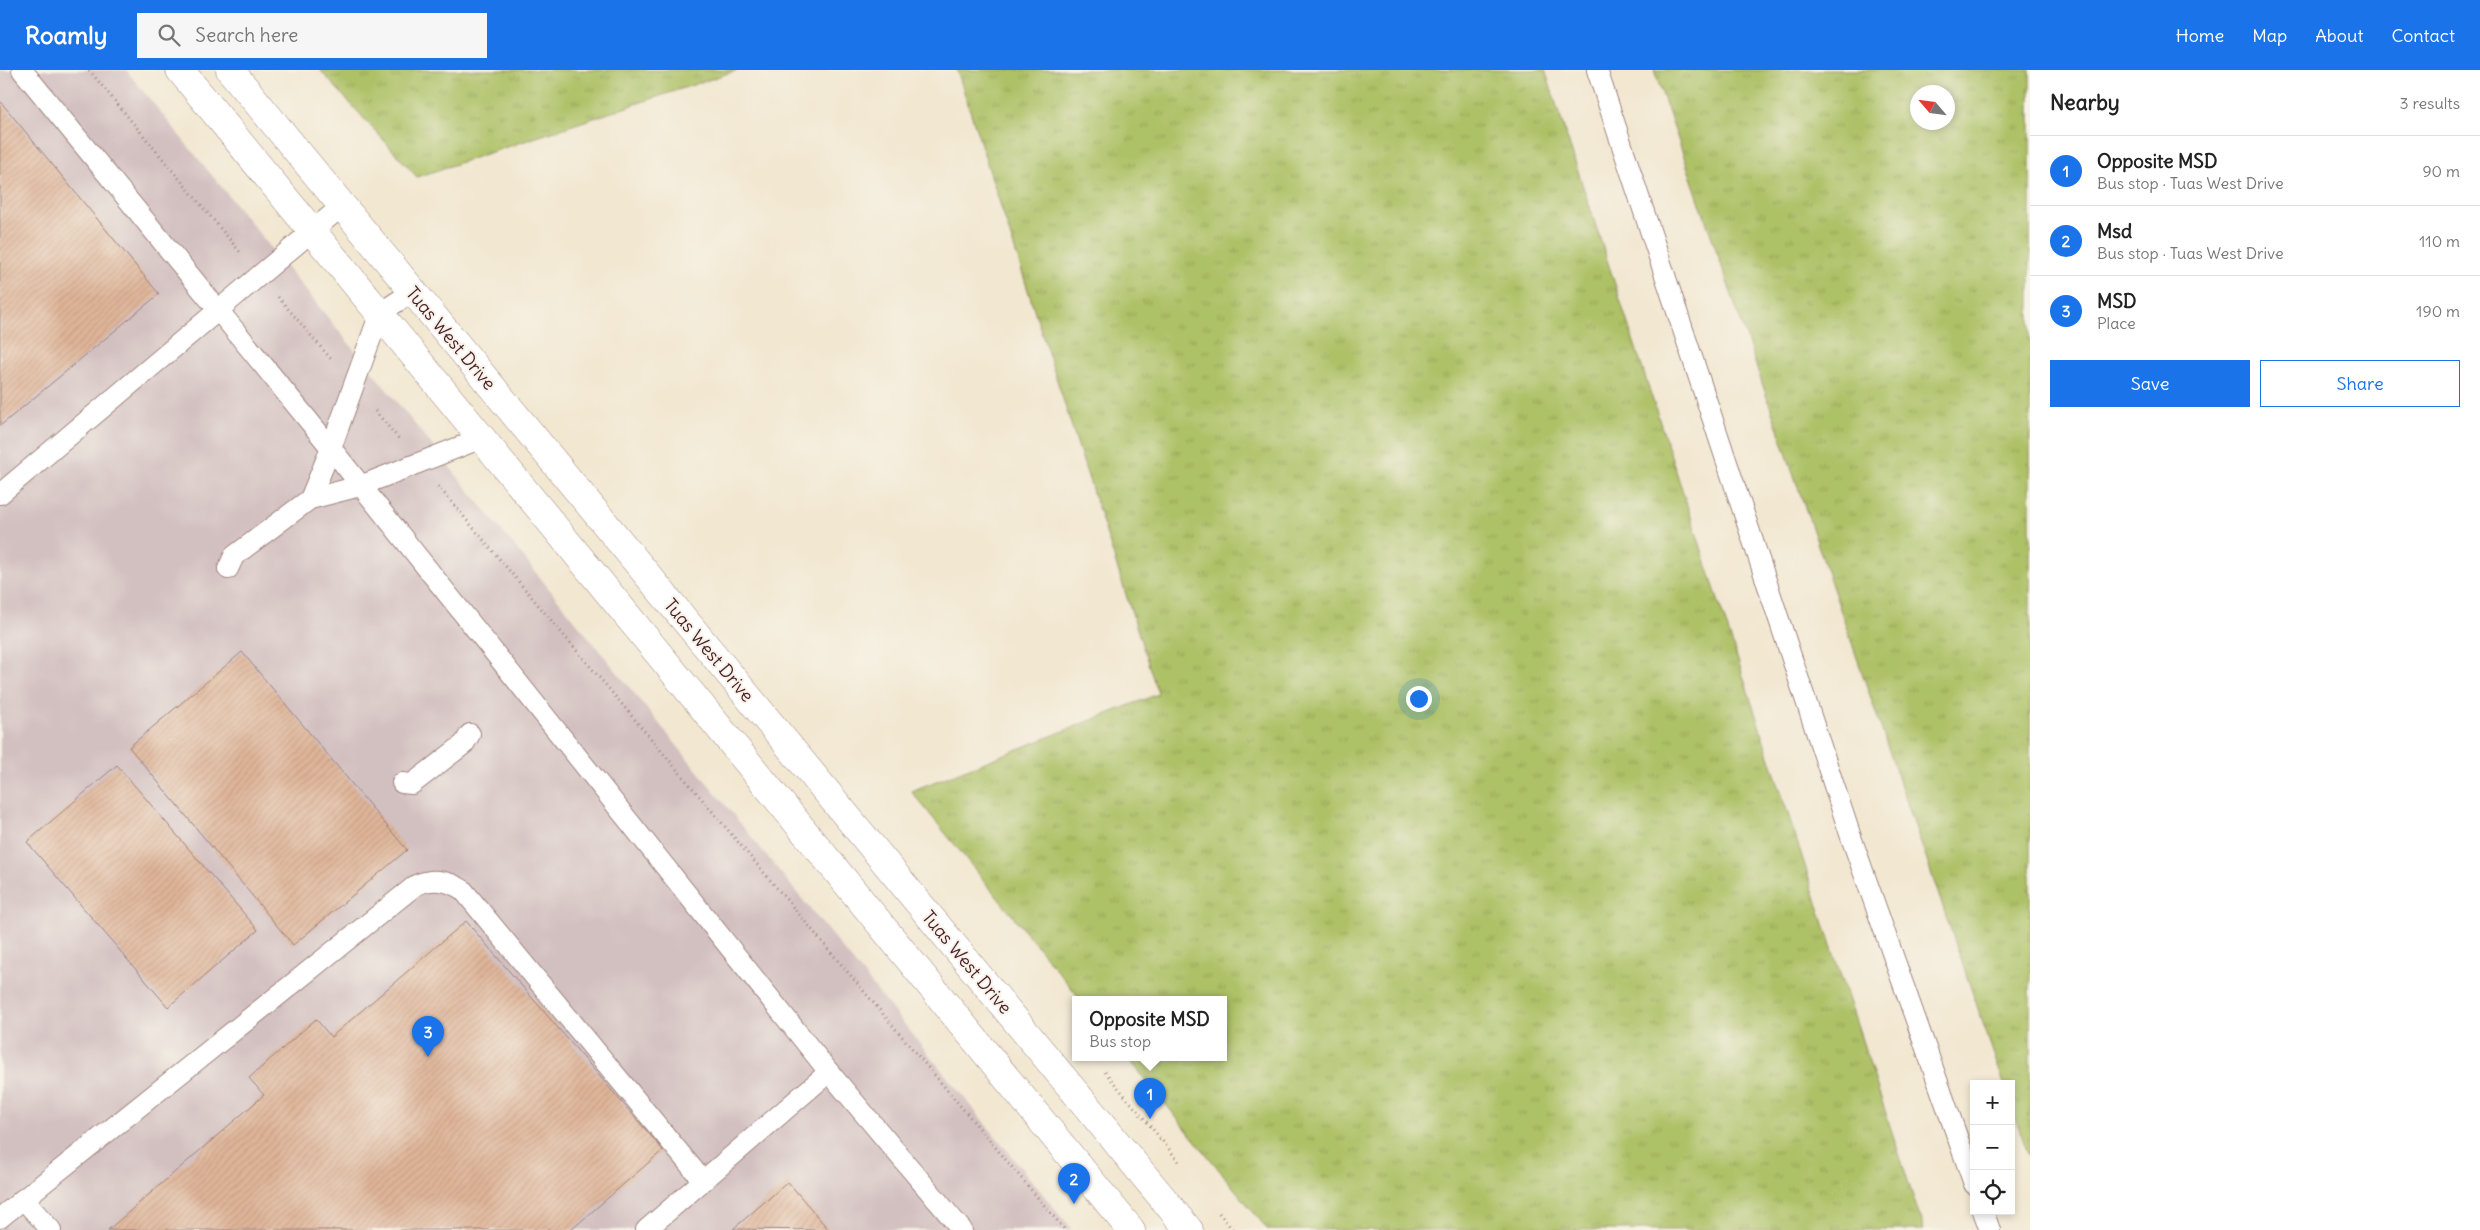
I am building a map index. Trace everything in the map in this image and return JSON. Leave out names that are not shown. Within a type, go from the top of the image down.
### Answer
[{"type":"main road","points":[[180,70],[1131,1230]]},
{"type":"main road","name":"Tuas West Drive","points":[[230,70],[1188,1230]]},
{"type":"lane","points":[[22,70],[331,448],[828,1072],[962,1230]]},
{"type":"lane","points":[[1597,70],[1851,837],[1970,1173]]},
{"type":"lane","points":[[0,494],[342,206]]},
{"type":"lane","points":[[310,499],[331,448],[380,313],[412,292]]},
{"type":"lane","points":[[228,569],[234,556],[310,499],[360,486],[482,438]]},
{"type":"lane","points":[[402,783],[412,784],[464,744],[470,734]]},
{"type":"lane","points":[[0,1218],[416,885],[427,880],[441,880],[463,890],[703,1181]]},
{"type":"lane","points":[[646,1230],[828,1072]]},
{"type":"lane","points":[[23,1199],[51,1230]]},
{"type":"lane","points":[[1984,1215],[1990,1230]]},
{"type":"path","points":[[89,70],[260,276],[1066,1230]]},
{"type":"path","points":[[1099,1065],[1161,1138]]},
{"type":"shaded area","points":[[0,70],[126,70],[1072,1230],[0,1230]]},
{"type":"green space","points":[[320,70],[738,70],[417,177]]},
{"type":"green space","points":[[957,70],[1545,70],[1924,1230],[1268,1230],[1130,1061],[1227,1061],[1227,996],[1078,996],[911,791],[1158,694]]},
{"type":"green space","points":[[1654,70],[2030,70],[2030,1160],[2015,1117],[2015,1080],[2003,1080]]},
{"type":"building","points":[[0,101],[159,294],[0,426]]},
{"type":"building","points":[[242,652],[407,850],[293,945],[129,747]]},
{"type":"building","points":[[117,765],[258,930],[168,1007],[27,842]]},
{"type":"building","points":[[466,921],[663,1150],[571,1230],[108,1230],[264,1095],[249,1078],[316,1019],[331,1037]]},
{"type":"building","points":[[788,1182],[829,1230],[733,1229]]},
{"type":"place","name":"MSD","points":[[428,1057]]},
{"type":"place","name":"Opposite MSD","points":[[1150,1119]]},
{"type":"place","name":"Msd","points":[[1074,1204]]}]
